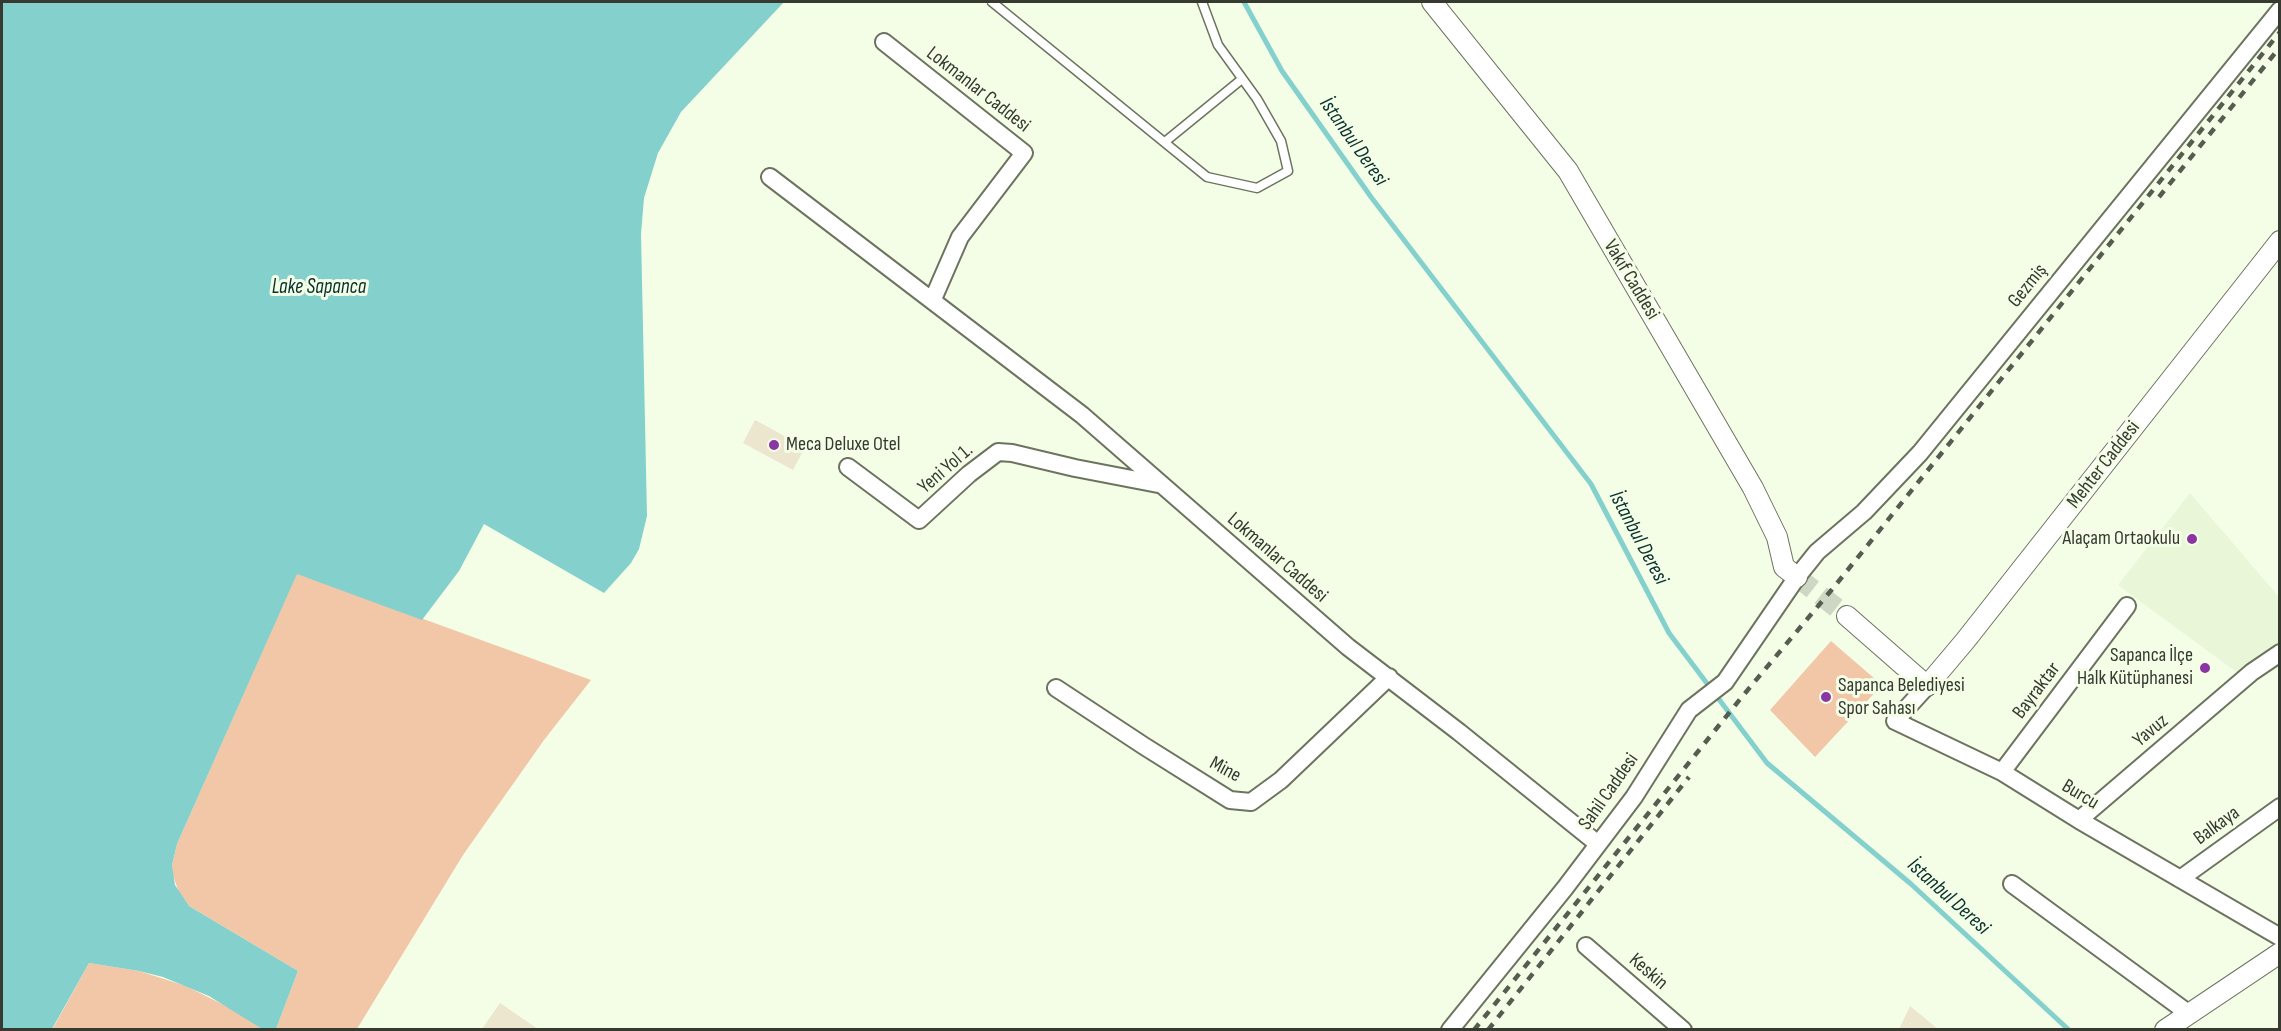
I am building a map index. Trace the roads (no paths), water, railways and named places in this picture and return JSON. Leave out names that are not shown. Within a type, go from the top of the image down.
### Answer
[{"type":"street","name":"Vakıf Caddesi","points":[[1432,2],[1568,171],[1753,488],[1777,537],[1784,567],[1797,577]]},
{"type":"street","name":"Gezmiş","points":[[1797,577],[1817,552],[1864,512],[1920,453],[2280,10]]},
{"type":"street","name":"Lokmanlar Caddesi","points":[[884,42],[1024,153],[960,237],[933,299]]},
{"type":"street","name":"Lokmanlar Caddesi","points":[[770,177],[933,299],[1082,415],[1348,647],[1389,677],[1598,844]]},
{"type":"street","name":"Mehter Caddesi","points":[[1926,686],[1965,641],[2280,241]]},
{"type":"street","name":"Yeni Yol 1.","points":[[848,467],[920,520],[969,474],[998,452],[1160,484]]},
{"type":"street","name":"Sahil Caddesi","points":[[1450,1029],[1634,797],[1689,710],[1725,682],[1797,577]]},
{"type":"street","name":"Bayraktar","points":[[2002,772],[2127,606]]},
{"type":"street","points":[[1847,616],[1926,686]]},
{"type":"street","name":"Yavuz","points":[[2079,820],[2252,672],[2276,662]]},
{"type":"street","name":"Mine","points":[[1056,688],[1230,800],[1251,802],[1281,780],[1389,677]]},
{"type":"street","name":"Burcu","points":[[1926,686],[1895,721],[2002,772],[2079,820],[2280,937]]},
{"type":"street","name":"Balkaya","points":[[2180,879],[2280,807]]},
{"type":"street","points":[[2012,884],[2188,1013]]},
{"type":"street","name":"Keskin","points":[[1586,946],[1683,1029]]},
{"type":"street","points":[[2165,1029],[2277,959]]},
{"type":"lane","points":[[992,2],[1166,141],[1207,177],[1257,188],[1288,171],[1281,141],[1257,99],[1218,45],[1202,2]]},
{"type":"lane","points":[[1166,141],[1242,79]]},
{"type":"water","name":"Lake Sapanca","points":[[2,2],[784,2],[681,112],[658,153],[644,198],[641,234],[647,516],[639,549],[631,563],[604,593],[484,524],[459,571],[422,620],[297,574],[177,844],[172,865],[175,885],[189,906],[298,971],[276,1029],[262,1029],[209,996],[163,977],[89,963],[52,1029],[2,1029]]},
{"type":"waterway","name":"İstanbul Deresi","points":[[1244,2],[1282,71],[1371,197],[1591,484],[1669,633],[1767,763],[1911,884],[2069,1030]]},
{"type":"tunnel","points":[[1797,577],[1847,616]]},
{"type":"railway","points":[[1474,1030],[2280,32]]},
{"type":"railway","points":[[2159,197],[2280,47]]},
{"type":"railway","points":[[1488,1030],[1689,777]]},
{"type":"place","name":"Meca Deluxe Otel","points":[[774,445]]},
{"type":"place","name":"Alaçam Ortaokulu","points":[[2192,539]]},
{"type":"place","name":"Sapanca İlçe Halk Kütüphanesi","points":[[2205,668]]},
{"type":"place","name":"Sapanca Belediyesi Spor Sahası","points":[[1826,697]]}]
